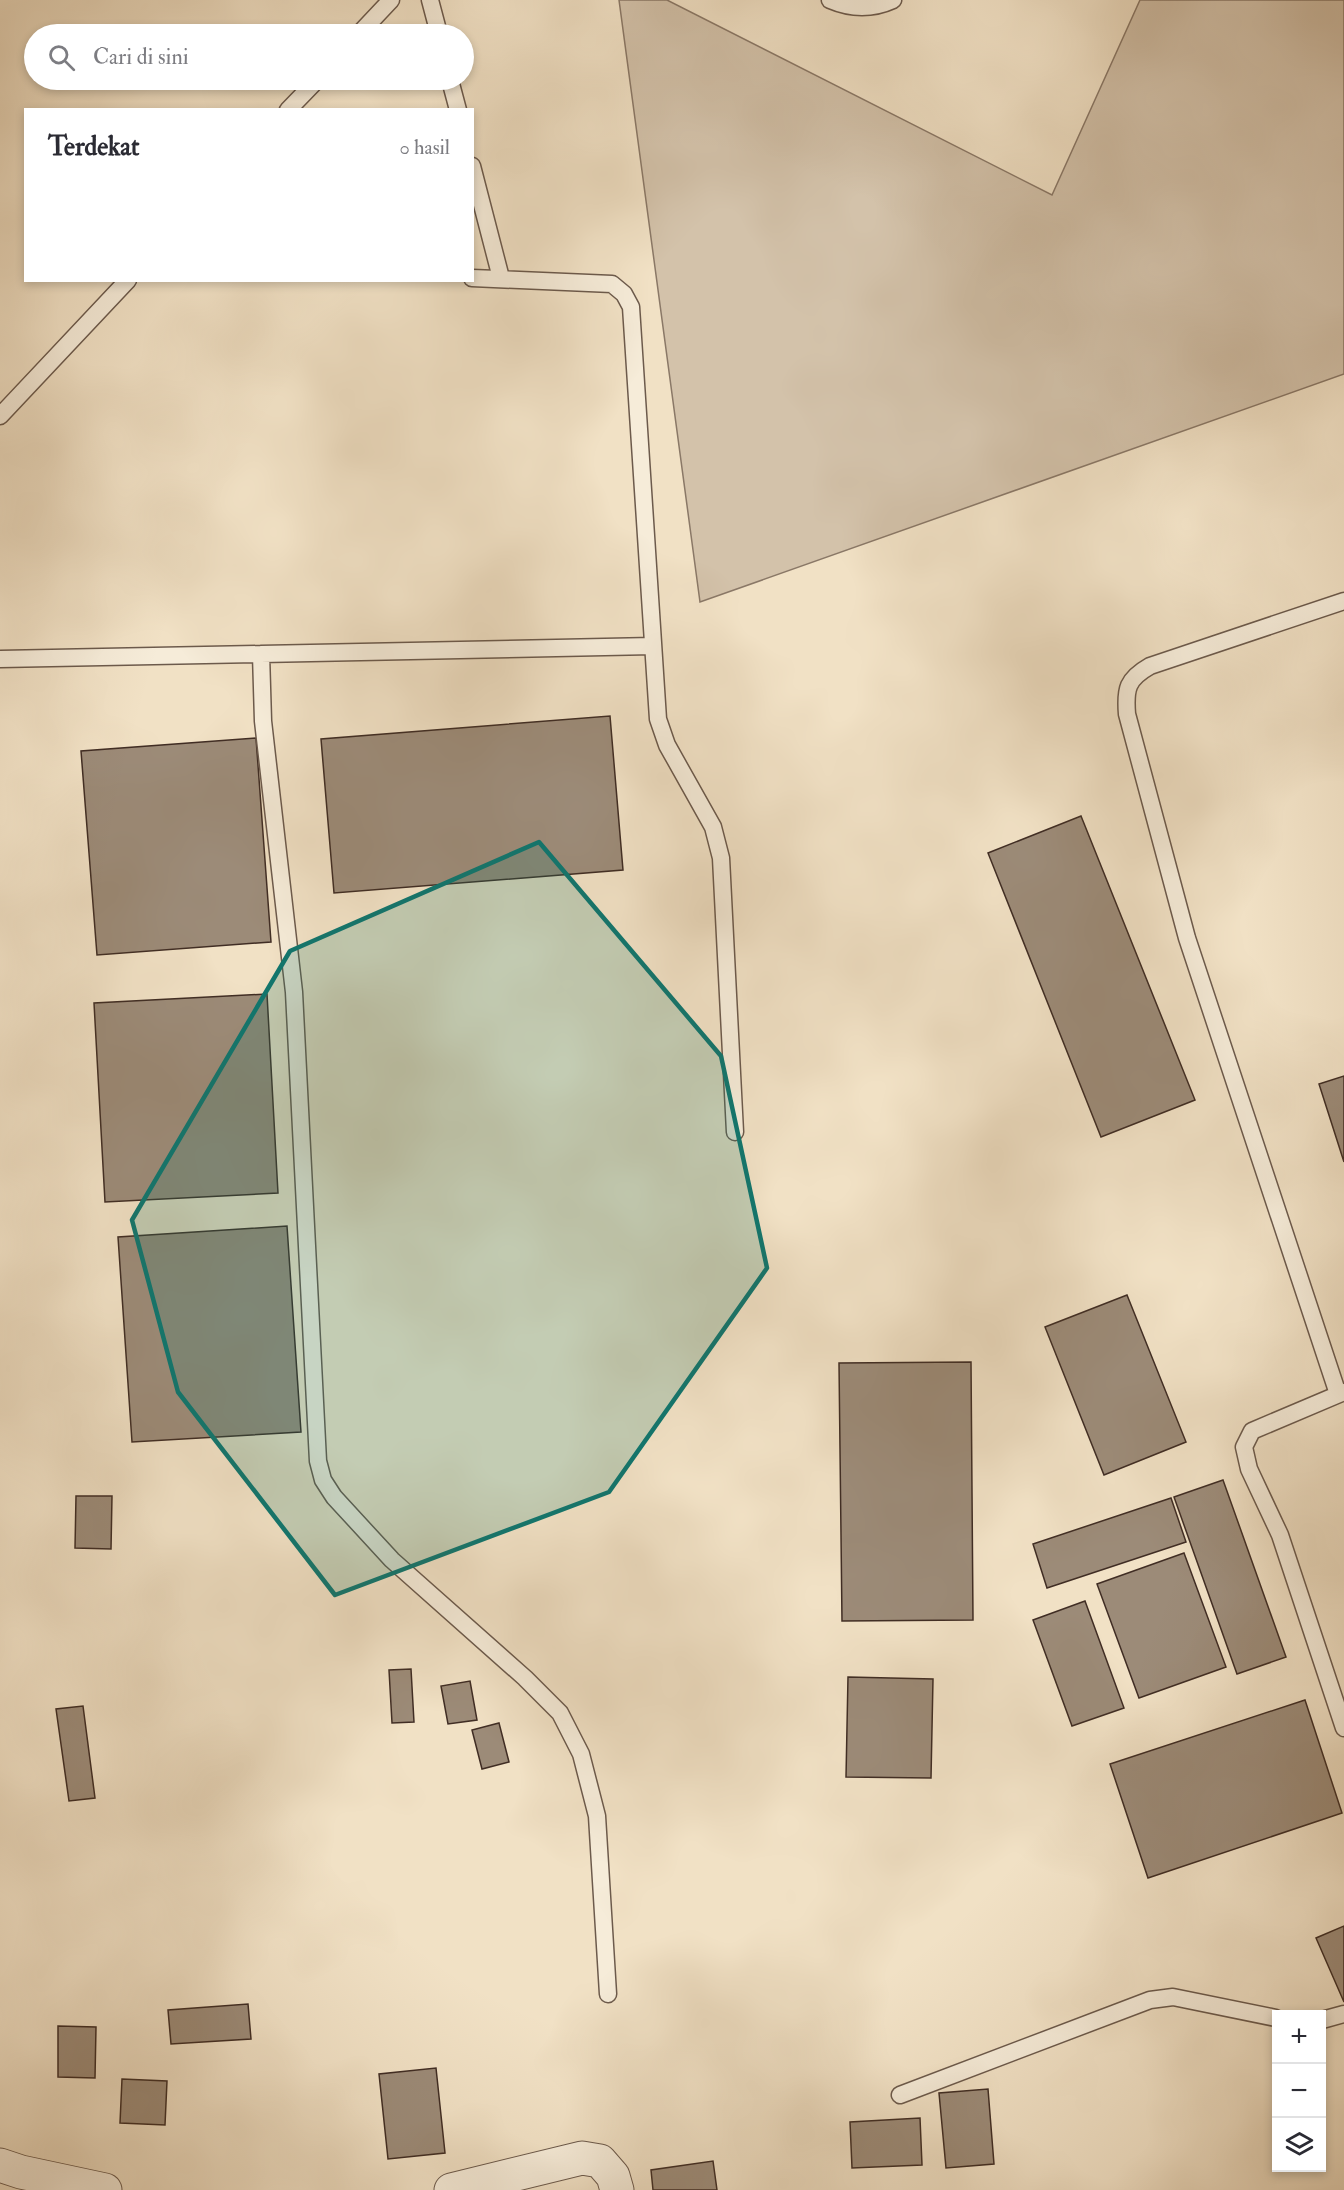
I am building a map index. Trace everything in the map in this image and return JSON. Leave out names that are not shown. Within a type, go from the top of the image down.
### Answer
[{"type":"street","points":[[451,2190],[582,2158],[600,2161],[613,2176],[617,2190]]},
{"type":"street","points":[[0,2164],[21,2172],[105,2190]]},
{"type":"lane","points":[[368,24],[391,0]]},
{"type":"lane","points":[[430,0],[436,24]]},
{"type":"lane","points":[[830,0],[846,7],[877,8],[893,0]]},
{"type":"lane","points":[[290,108],[307,90]]},
{"type":"lane","points":[[453,90],[457,108]]},
{"type":"lane","points":[[474,174],[501,278]]},
{"type":"lane","points":[[474,278],[612,284],[624,294],[631,307],[658,719],[667,745],[713,827],[721,858],[735,1132]]},
{"type":"lane","points":[[0,416],[126,282]]},
{"type":"lane","points":[[1344,601],[1150,666],[1137,672],[1129,682],[1126,697],[1127,714],[1187,938],[1341,1393],[1252,1431],[1244,1447],[1249,1469],[1280,1535],[1344,1728]]},
{"type":"lane","points":[[0,659],[653,646]]},
{"type":"lane","points":[[261,654],[263,721],[294,992],[318,1461],[323,1480],[334,1497],[392,1560],[525,1678],[560,1713],[581,1754],[597,1816],[608,1994]]},
{"type":"lane","points":[[900,2096],[1150,2000],[1173,1997],[1272,2017]]},
{"type":"lane","points":[[1326,2019],[1344,2014]]},
{"type":"highlighted area","points":[[539,842],[721,1056],[767,1268],[609,1492],[335,1595],[178,1392],[132,1220],[290,951]]},
{"type":"shaded area","points":[[619,0],[667,0],[1052,195],[1140,0],[1344,0],[1344,374],[700,602]]},
{"type":"building","points":[[610,716],[623,870],[334,893],[321,739]]},
{"type":"building","points":[[256,738],[271,942],[97,955],[81,751]]},
{"type":"building","points":[[1081,816],[1195,1100],[1101,1137],[988,853]]},
{"type":"building","points":[[267,994],[278,1193],[105,1202],[94,1003]]},
{"type":"building","points":[[1344,1076],[1344,1162],[1319,1084]]},
{"type":"building","points":[[287,1226],[301,1432],[132,1442],[118,1237]]},
{"type":"building","points":[[1127,1295],[1186,1442],[1104,1475],[1045,1327]]},
{"type":"building","points":[[971,1362],[973,1620],[842,1621],[839,1363]]},
{"type":"building","points":[[1223,1480],[1286,1657],[1237,1674],[1174,1497]]},
{"type":"building","points":[[76,1496],[112,1496],[111,1549],[75,1548]]},
{"type":"building","points":[[1171,1498],[1186,1542],[1047,1588],[1033,1544]]},
{"type":"building","points":[[1184,1553],[1226,1667],[1139,1698],[1097,1584]]},
{"type":"building","points":[[1085,1601],[1124,1708],[1072,1726],[1033,1620]]},
{"type":"building","points":[[411,1669],[414,1722],[392,1723],[389,1670]]},
{"type":"building","points":[[848,1677],[933,1679],[931,1778],[846,1777]]},
{"type":"building","points":[[470,1681],[477,1720],[448,1724],[441,1686]]},
{"type":"building","points":[[1305,1700],[1342,1813],[1148,1878],[1110,1764]]},
{"type":"building","points":[[83,1706],[95,1798],[69,1801],[56,1709]]},
{"type":"building","points":[[499,1723],[509,1762],[482,1769],[472,1730]]},
{"type":"building","points":[[1344,1926],[1344,2002],[1316,1938]]},
{"type":"building","points":[[248,2004],[251,2039],[171,2044],[168,2010]]},
{"type":"building","points":[[58,2026],[96,2027],[95,2078],[58,2077]]},
{"type":"building","points":[[436,2068],[445,2153],[388,2159],[379,2074]]},
{"type":"building","points":[[122,2079],[167,2081],[165,2125],[120,2123]]},
{"type":"building","points":[[988,2089],[994,2164],[946,2168],[939,2093]]},
{"type":"building","points":[[920,2118],[922,2165],[852,2168],[850,2122]]},
{"type":"building","points":[[713,2161],[717,2190],[653,2190],[651,2170]]}]
